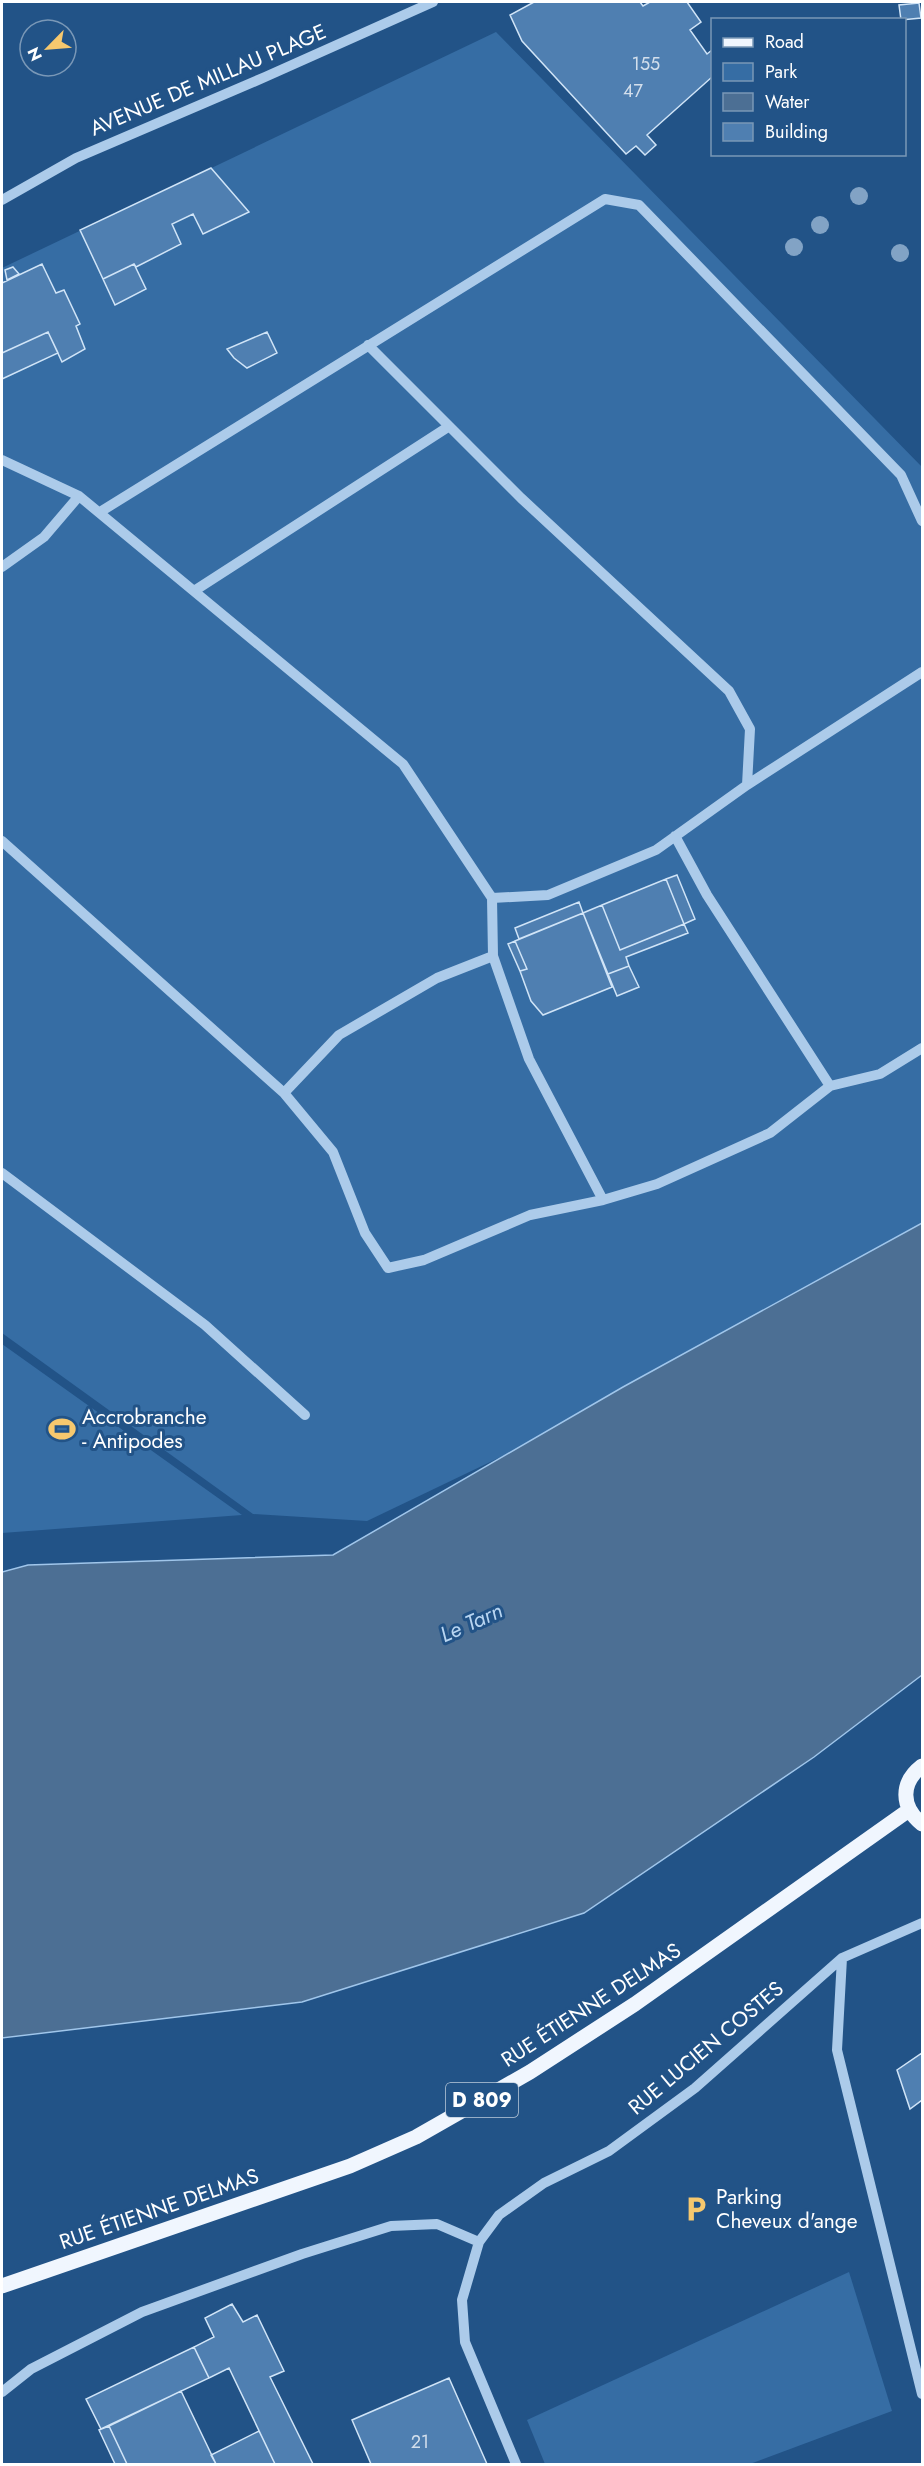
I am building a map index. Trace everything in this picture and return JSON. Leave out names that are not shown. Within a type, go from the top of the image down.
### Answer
[{"type":"main road","points":[[922,1766],[908,1781],[905,1801],[909,1810],[922,1824]]},
{"type":"main road","name":"RUE ÉTIENNE DELMAS","points":[[2,2286],[350,2166],[425,2132],[530,2072],[635,2004],[909,1810]]},
{"type":"street","name":"AVENUE DE MILLAU PLAGE","points":[[2,200],[76,158],[275,73],[432,2]]},
{"type":"street","points":[[100,512],[605,199],[639,205],[901,475],[922,521]]},
{"type":"street","points":[[368,345],[448,427],[729,691],[750,729],[747,785]]},
{"type":"street","points":[[194,591],[448,427]]},
{"type":"street","points":[[2,460],[79,495],[403,764],[492,898],[493,956],[529,1059],[603,1200]]},
{"type":"street","points":[[2,567],[44,537],[79,495]]},
{"type":"street","points":[[492,898],[548,895],[656,850],[747,785],[922,672]]},
{"type":"street","points":[[675,837],[707,895],[830,1086]]},
{"type":"street","points":[[2,841],[284,1093],[333,1152],[365,1233],[388,1268],[424,1260],[530,1215],[603,1200],[657,1184],[770,1133],[830,1086],[880,1074],[922,1048]]},
{"type":"street","points":[[284,1093],[339,1035],[436,978],[493,956]]},
{"type":"street","points":[[2,1173],[205,1325],[305,1415]]},
{"type":"street","name":"RUE LUCIEN COSTES","points":[[516,2464],[465,2342],[462,2300],[479,2242],[499,2215],[544,2183],[609,2151],[695,2088],[842,1958],[922,1923]]},
{"type":"street","points":[[842,1958],[837,2050],[922,2394]]},
{"type":"street","points":[[2,2392],[31,2369],[142,2312],[324,2247],[391,2226],[436,2224],[479,2242]]},
{"type":"green space","points":[[496,32],[922,467],[922,1223],[513,1451],[367,1521],[253,1514],[2,1333],[2,268]]},
{"type":"green space","name":"Accrobranche - Antipodes","points":[[2,1344],[242,1515],[2,1533]]},
{"type":"green space","points":[[849,2272],[892,2411],[750,2464],[545,2464],[527,2420]]},
{"type":"water","name":"Le Tarn","points":[[922,1223],[922,1675],[814,1757],[584,1913],[302,2002],[2,2038],[2,1572],[28,1565],[333,1555],[623,1387]]},
{"type":"building","points":[[534,2],[640,2],[643,6],[650,2],[687,2],[701,22],[690,30],[707,54],[711,51],[711,78],[647,135],[656,145],[645,155],[636,146],[626,154],[522,41],[510,15]]},
{"type":"building","points":[[919,3],[921,18],[901,18],[899,5]]},
{"type":"building","points":[[211,168],[249,212],[203,234],[193,214],[172,224],[181,244],[136,267],[134,264],[103,279],[80,230]]},
{"type":"building","points":[[42,264],[56,293],[64,290],[80,324],[76,326],[85,349],[62,362],[48,332],[2,353],[2,283]]},
{"type":"building","points":[[134,264],[146,289],[115,305],[103,279]]},
{"type":"building","points":[[13,267],[19,274],[7,280],[5,270]]},
{"type":"building","points":[[48,332],[58,353],[2,379],[2,353]]},
{"type":"building","points":[[267,332],[277,353],[247,368],[227,349]]},
{"type":"building","points":[[677,875],[695,919],[684,924],[666,879]]},
{"type":"building","points":[[666,879],[684,924],[620,950],[602,905]]},
{"type":"building","points":[[579,902],[583,913],[519,939],[515,928]]},
{"type":"building","points":[[602,905],[620,950],[684,924],[688,933],[626,957],[629,966],[608,974],[583,913]]},
{"type":"building","points":[[583,913],[612,987],[543,1015],[531,1001],[520,971],[527,969],[515,941]]},
{"type":"building","points":[[515,941],[527,969],[520,971],[508,944]]},
{"type":"building","points":[[629,966],[639,987],[617,996],[608,974]]},
{"type":"building","points":[[922,2053],[922,2100],[910,2109],[897,2070]]},
{"type":"building","points":[[232,2304],[243,2322],[257,2315],[284,2371],[270,2377],[313,2464],[275,2464],[229,2368],[209,2378],[194,2347],[214,2337],[205,2318]]},
{"type":"building","points":[[194,2347],[209,2378],[101,2429],[86,2399]]},
{"type":"building","points":[[449,2378],[487,2464],[371,2464],[352,2420]]},
{"type":"building","points":[[181,2391],[216,2464],[127,2464],[109,2426]]},
{"type":"building","points":[[109,2426],[127,2464],[115,2464],[99,2430]]},
{"type":"building","points":[[259,2431],[275,2464],[216,2464],[211,2455]]},
{"type":"place","name":"Accrobranche - Antipodes","points":[[62,1429]]},
{"type":"place","name":"Parking Cheveux d'ange","points":[[696,2209]]}]
